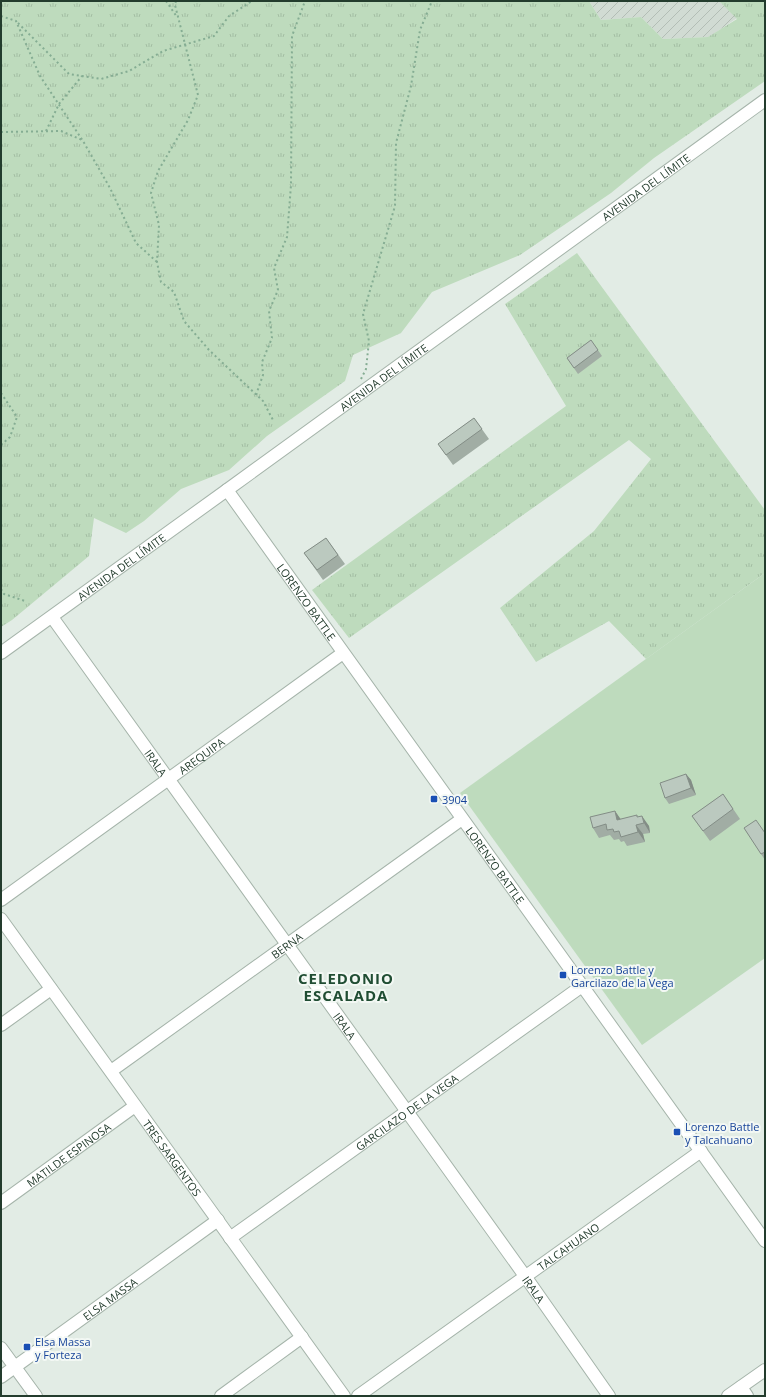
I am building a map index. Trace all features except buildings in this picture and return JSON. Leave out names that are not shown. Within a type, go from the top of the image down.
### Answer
[{"type":"street","name":"AVENIDA DEL LÍMITE","points":[[1,653],[52,618],[765,100]]},
{"type":"street","name":"LORENZO BATTLE","points":[[227,490],[765,1241]]},
{"type":"street","name":"IRALA","points":[[52,618],[407,1111],[609,1396]]},
{"type":"street","name":"AREQUIPA","points":[[1,900],[344,653]]},
{"type":"street","name":"BERNA","points":[[111,1071],[462,819]]},
{"type":"street","name":"TRES SARGENTOS","points":[[1,919],[344,1396]]},
{"type":"street","name":"GARCILAZO DE LA VEGA","points":[[230,1238],[582,986]]},
{"type":"street","points":[[1,1025],[51,989]]},
{"type":"street","name":"MATILDE ESPINOSA","points":[[1,1203],[135,1106]]},
{"type":"street","name":"TALCAHUANO","points":[[358,1396],[701,1151]]},
{"type":"street","name":"ELSA MASSA","points":[[1,1377],[218,1220]]},
{"type":"street","points":[[221,1396],[302,1337]]},
{"type":"street","points":[[1,1348],[36,1396]]},
{"type":"street","points":[[728,1396],[744,1391],[765,1370]]},
{"type":"path","points":[[166,1],[179,20]]},
{"type":"path","points":[[176,1],[175,5],[198,95],[188,120],[158,171],[151,193],[159,225],[157,262],[161,282],[174,292],[184,320],[209,350],[263,401],[274,422]]},
{"type":"path","points":[[1,16],[16,21],[69,74],[101,79],[129,71],[163,51],[214,36],[228,16],[252,1]]},
{"type":"path","points":[[256,395],[263,375],[262,362],[272,338],[269,311],[278,290],[274,268],[287,237],[291,185],[292,36],[305,1]]},
{"type":"path","points":[[360,382],[366,369],[369,341],[363,314],[395,206],[396,144],[411,86],[420,30],[432,1]]},
{"type":"path","points":[[16,21],[40,76],[83,141],[110,188],[136,243],[157,262]]},
{"type":"path","points":[[46,131],[59,104],[82,76]]},
{"type":"path","points":[[1,132],[61,131],[83,141]]},
{"type":"path","points":[[1,393],[17,417],[10,438],[1,445]]},
{"type":"path","points":[[1,589],[4,594],[25,602]]},
{"type":"shaded area","points":[[589,1],[719,1],[737,18],[709,37],[663,39],[641,17],[601,20]]},
{"type":"green space","points":[[1,1],[589,1],[601,20],[641,17],[663,39],[708,37],[737,19],[719,1],[765,1],[765,81],[654,158],[611,193],[520,255],[432,292],[401,333],[353,355],[345,381],[267,436],[229,470],[181,489],[144,521],[126,533],[94,518],[89,556],[12,620],[1,627]]},
{"type":"green space","points":[[577,253],[765,510],[765,573],[646,659],[609,621],[536,662],[500,608],[594,531],[651,459],[629,440],[349,638],[312,590],[566,406],[505,304]]},
{"type":"green space","points":[[765,573],[765,958],[642,1045],[460,793]]},
{"type":"place","name":"3904","points":[[434,799]]},
{"type":"place","name":"Lorenzo Battle y Garcilazo de la Vega","points":[[563,975]]},
{"type":"place","name":"Lorenzo Battle y Talcahuano","points":[[677,1132]]},
{"type":"place","name":"Elsa Massa y Forteza","points":[[27,1347]]},
{"type":"district","name":"CELEDONIO ESCALADA","points":[[346,986]]}]
